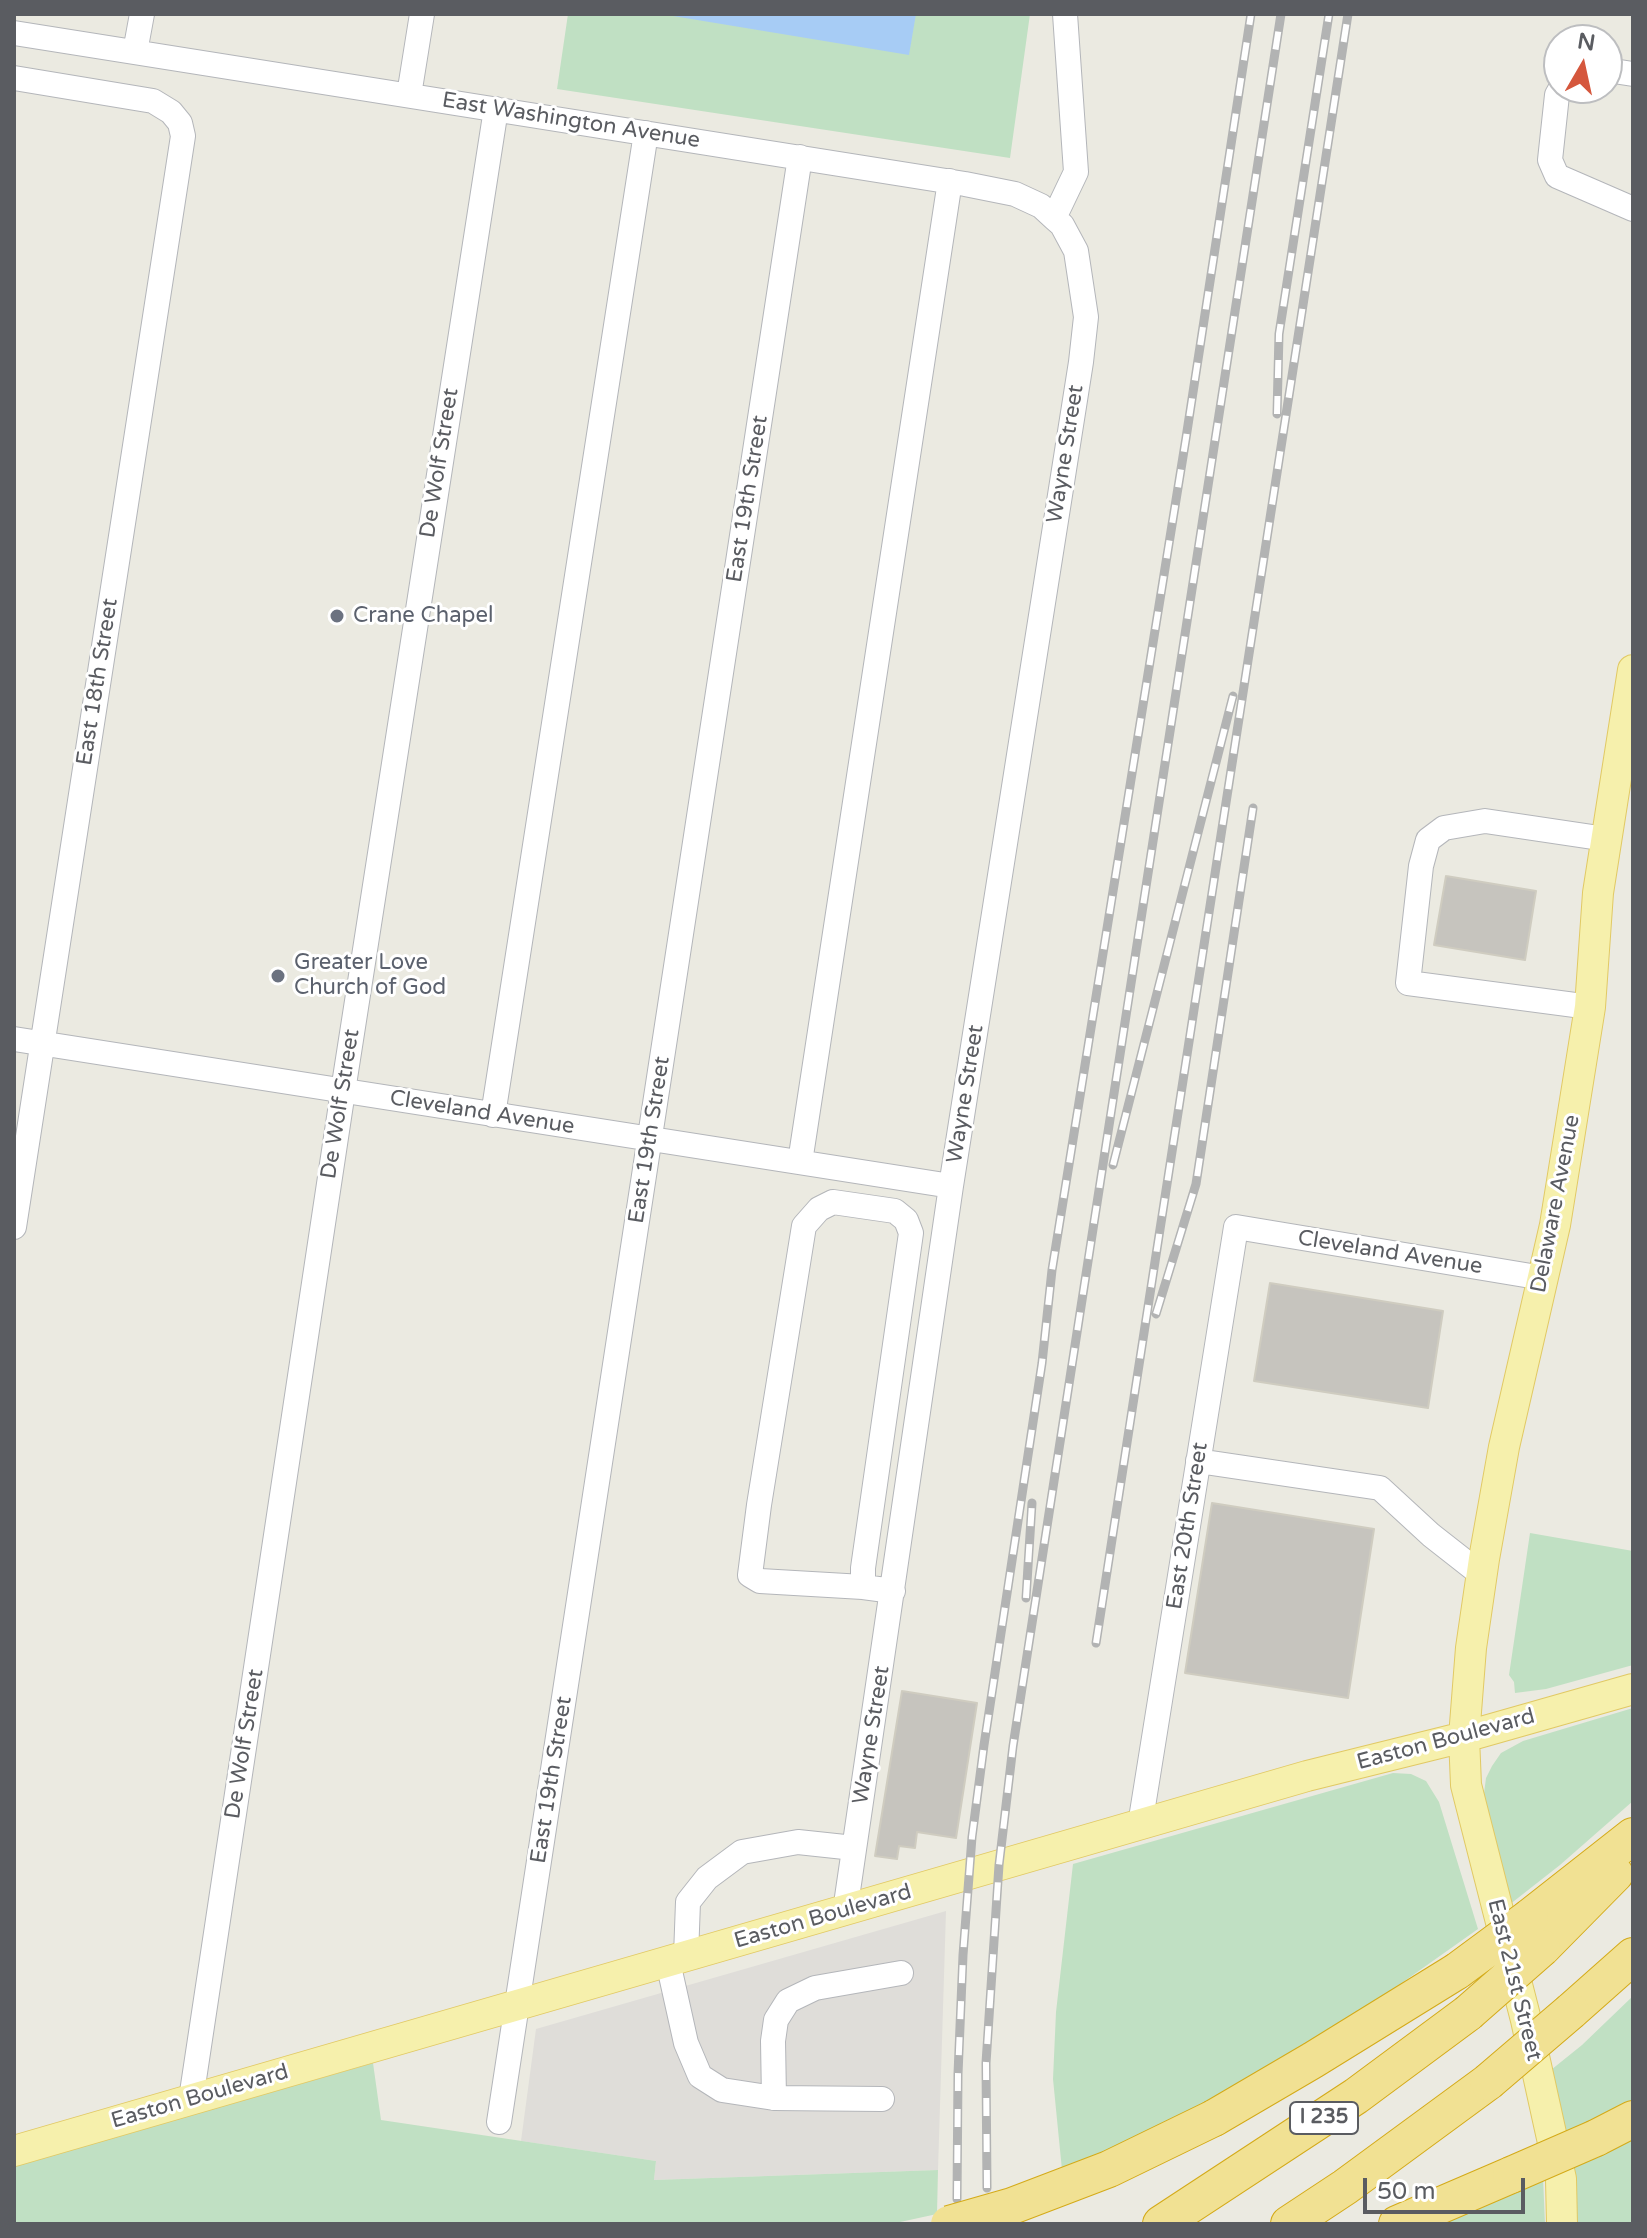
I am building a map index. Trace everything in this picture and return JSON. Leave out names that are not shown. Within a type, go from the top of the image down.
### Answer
[{"type":"highway","points":[[949,2224],[1012,2206],[1109,2169],[1214,2118],[1457,1971],[1536,1932],[1633,1836]]},
{"type":"highway","name":"I 235","points":[[1168,2220],[1356,2096],[1468,2013],[1536,1932],[1633,1855]]},
{"type":"highway","points":[[1289,2224],[1345,2187],[1488,2082],[1633,1956]]},
{"type":"highway","points":[[1397,2224],[1633,2119]]},
{"type":"main road","name":"Delaware Avenue","points":[[1464,1737],[1471,1648],[1504,1447],[1555,1225],[1590,1007],[1598,893],[1633,670]]},
{"type":"main road","name":"Easton Boulevard","points":[[14,2151],[1307,1776],[1464,1737],[1633,1689]]},
{"type":"main road","name":"East 21st Street","points":[[1464,1737],[1466,1785],[1526,2020],[1561,2179],[1562,2224]]},
{"type":"street","points":[[135,52],[142,14]]},
{"type":"street","points":[[409,95],[422,14]]},
{"type":"street","points":[[1054,218],[1076,172],[1065,14]]},
{"type":"street","name":"East Washington Avenue","points":[[14,33],[950,181],[1015,194],[1041,206],[1062,225],[1076,251],[1082,277]]},
{"type":"street","name":"East 18th Street","points":[[14,78],[153,101],[171,112],[180,123],[183,136],[14,1227]]},
{"type":"street","points":[[1556,104],[1550,160],[1557,176],[1633,209]]},
{"type":"street","name":"De Wolf Street","points":[[191,2099],[343,1091],[496,109]]},
{"type":"street","points":[[493,1115],[646,133]]},
{"type":"street","name":"East 19th Street","points":[[499,2122],[800,157]]},
{"type":"street","points":[[800,1162],[950,181]]},
{"type":"street","name":"Wayne Street","points":[[845,1911],[951,1186],[1081,362],[1086,317],[1082,277]]},
{"type":"street","points":[[1590,1007],[1408,983],[1421,866],[1428,840],[1444,828],[1485,821],[1606,839]]},
{"type":"street","name":"Cleveland Avenue","points":[[14,1039],[951,1186]]},
{"type":"street","points":[[863,1587],[863,1568],[911,1233],[906,1220],[895,1211],[833,1202],[819,1209],[804,1226],[750,1575],[760,1581],[893,1591]]},
{"type":"street","name":"Cleveland Avenue","points":[[1236,1227],[1543,1278]]},
{"type":"street","name":"East 20th Street","points":[[1140,1825],[1236,1227]]},
{"type":"street","points":[[1198,1461],[1380,1488],[1431,1535],[1482,1575]]},
{"type":"street","points":[[854,1848],[798,1842],[742,1852],[707,1878],[688,1902],[677,1959],[686,2043],[700,2076],[722,2090],[774,2098],[882,2099]]},
{"type":"street","points":[[774,2098],[773,2041],[776,2020],[788,2001],[815,1988],[901,1973]]},
{"type":"shaded area","points":[[946,1911],[938,2170],[654,2180],[656,2161],[521,2141],[536,2029]]},
{"type":"green space","points":[[568,14],[1030,14],[1010,158],[557,89]]},
{"type":"green space","points":[[1530,1533],[1633,1551],[1633,1665],[1546,1689],[1515,1693],[1514,1682],[1509,1675]]},
{"type":"green space","points":[[1633,1708],[1633,1801],[1509,1905],[1483,1801],[1486,1778],[1492,1766],[1501,1753],[1523,1741]]},
{"type":"green space","points":[[1393,1773],[1411,1774],[1426,1781],[1439,1802],[1478,1929],[1348,2021],[1277,2066],[1123,2146],[1062,2170],[1053,2079],[1056,2012],[1073,1864]]},
{"type":"green space","points":[[1633,1996],[1633,2103],[1563,2136],[1546,2074],[1582,2045]]},
{"type":"green space","points":[[373,2063],[381,2120],[656,2161],[654,2180],[938,2170],[937,2214],[891,2224],[14,2224],[14,2166]]},
{"type":"green space","points":[[1633,2136],[1633,2224],[1569,2224],[1566,2167]]},
{"type":"green space","points":[[1543,2177],[1545,2224],[1434,2224]]},
{"type":"water","points":[[661,14],[916,14],[909,55]]},
{"type":"building","points":[[1446,876],[1536,891],[1525,960],[1434,945]]},
{"type":"building","points":[[1270,1283],[1443,1311],[1428,1408],[1254,1381]]},
{"type":"building","points":[[1212,1503],[1374,1529],[1348,1698],[1185,1673]]},
{"type":"building","points":[[902,1691],[977,1703],[956,1838],[917,1832],[915,1848],[899,1846],[897,1859],[875,1856]]},
{"type":"railway","points":[[957,2199],[963,1955],[972,1837],[984,1745],[1042,1363],[1052,1270],[1251,14]]},
{"type":"railway","points":[[987,2188],[986,2063],[999,1865],[1013,1746],[1281,14]]},
{"type":"railway","points":[[1277,414],[1279,334],[1329,14]]},
{"type":"railway","points":[[1096,1643],[1348,14]]},
{"type":"railway","points":[[1113,1165],[1233,696]]},
{"type":"railway","points":[[1156,1314],[1196,1184],[1253,808]]},
{"type":"railway","points":[[1026,1598],[1032,1503]]},
{"type":"place","name":"Crane Chapel","points":[[337,616]]},
{"type":"place","name":"Greater Love Church of God","points":[[278,976]]}]
